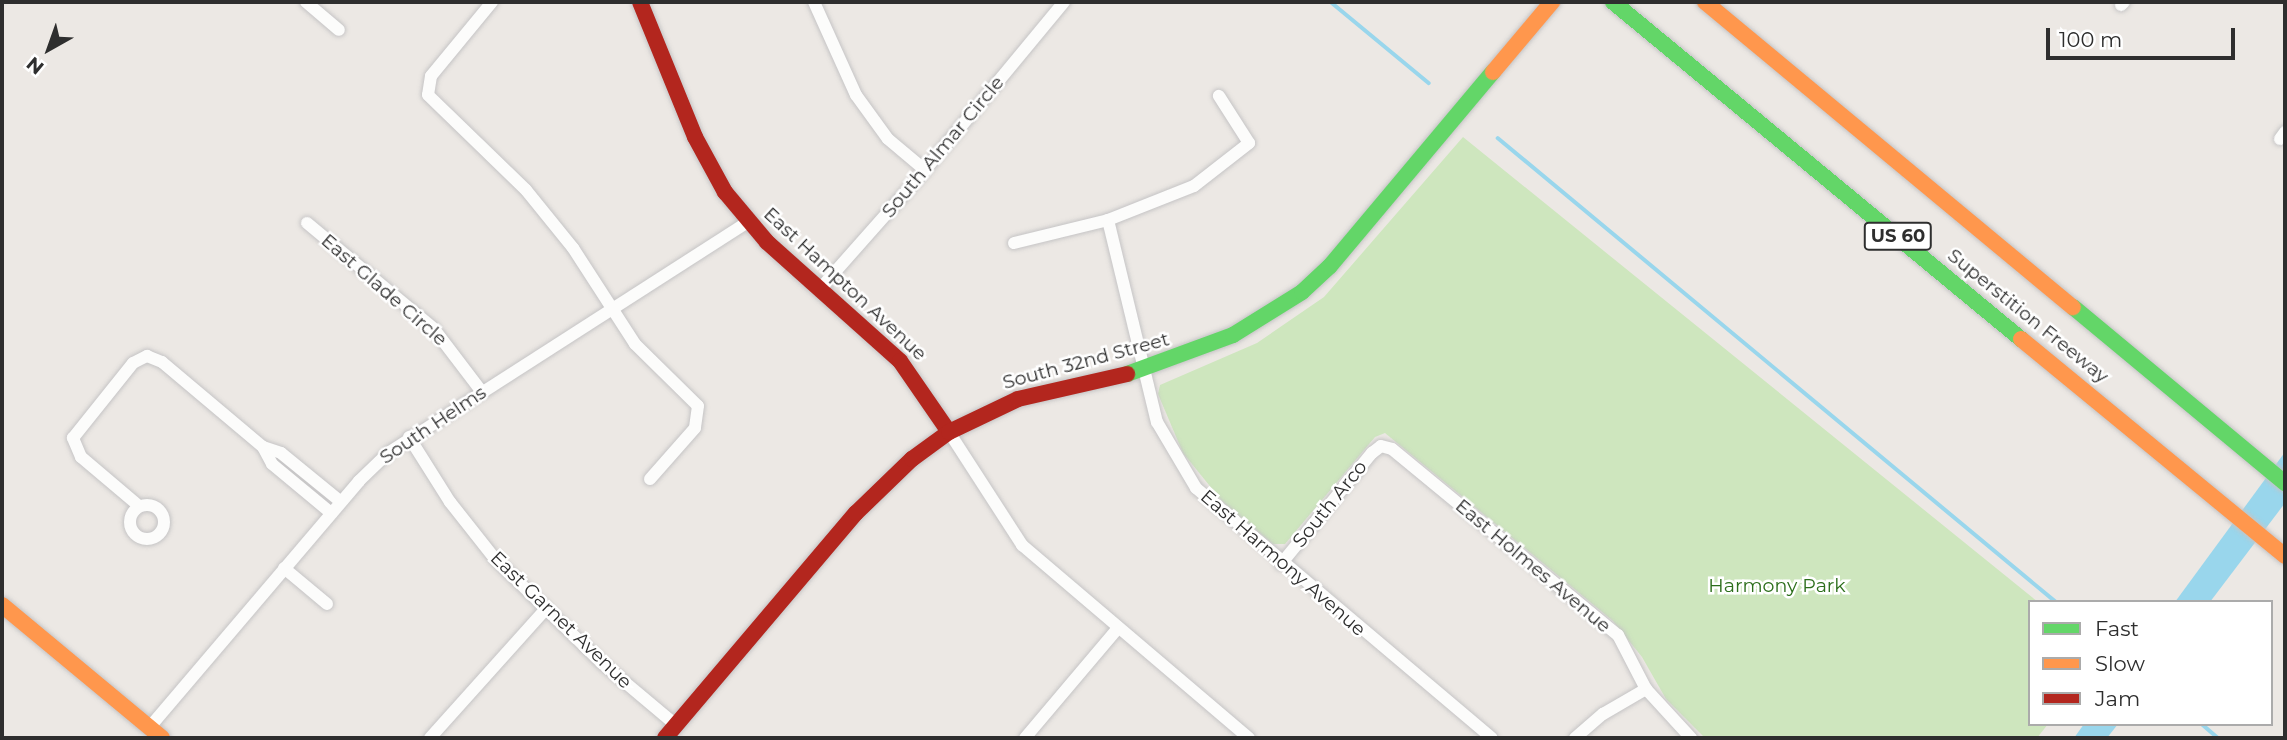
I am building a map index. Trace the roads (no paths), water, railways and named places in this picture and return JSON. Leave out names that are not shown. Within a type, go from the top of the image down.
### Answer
[{"type":"main road","name":"East Hampton Avenue","points":[[640,2],[695,137],[725,192],[748,222],[900,360],[924,389],[949,432]]},
{"type":"main road","name":"Superstition Freeway","points":[[1613,2],[2285,556]]},
{"type":"main road","name":"Superstition Freeway","points":[[1705,2],[2285,483]]},
{"type":"main road","name":"South 32nd Street","points":[[664,738],[856,513],[912,459],[949,432],[1018,400],[1144,370],[1233,335],[1302,292],[1330,266],[1549,6]]},
{"type":"main road","points":[[2,605],[155,733]]},
{"type":"street","points":[[306,2],[340,30]]},
{"type":"street","points":[[492,2],[431,76],[426,90],[435,105],[479,142],[541,208],[643,354],[700,412],[695,428],[650,479]]},
{"type":"street","points":[[814,2],[856,95],[888,139],[925,170]]},
{"type":"street","name":"South Almar Circle","points":[[820,290],[925,170],[1064,2]]},
{"type":"street","points":[[1014,243],[1108,220],[1194,186],[1249,143],[1219,96]]},
{"type":"street","name":"East Harmony Avenue","points":[[1108,220],[1157,422],[1196,488],[1281,564],[1492,738]]},
{"type":"street","name":"South Helms","points":[[155,733],[284,568],[377,462],[410,437],[614,312],[748,222]]},
{"type":"street","name":"East Glade Circle","points":[[307,223],[434,329],[482,392]]},
{"type":"street","points":[[139,506],[81,457],[74,442],[77,428],[133,363],[147,356],[162,362],[263,447],[281,453],[341,502]]},
{"type":"street","name":"East Hampton Avenue","points":[[949,432],[1022,545],[1117,629],[1248,738]]},
{"type":"street","name":"East Garnet Avenue","points":[[410,437],[450,502],[487,549],[545,610],[676,725]]},
{"type":"street","name":"South Arco","points":[[1281,564],[1381,446]]},
{"type":"street","name":"East Holmes Avenue","points":[[1381,446],[1392,449],[1618,635],[1646,689],[1691,738]]},
{"type":"street","points":[[263,447],[272,464],[331,513]]},
{"type":"street","points":[[284,568],[327,604]]},
{"type":"street","points":[[430,738],[545,610]]},
{"type":"street","points":[[1025,738],[1117,629]]},
{"type":"street","points":[[1575,738],[1603,714],[1646,689]]},
{"type":"water","points":[[2285,452],[2285,503],[2212,600],[2176,600]]},
{"type":"water","points":[[2083,726],[2116,726],[2107,738],[2074,738]]},
{"type":"waterway","points":[[1331,2],[1429,83]]},
{"type":"waterway","points":[[1498,138],[2054,600]]},
{"type":"waterway","points":[[2204,726],[2218,738]]},
{"type":"park label","name":"Harmony Park","points":[[1777,586]]}]
